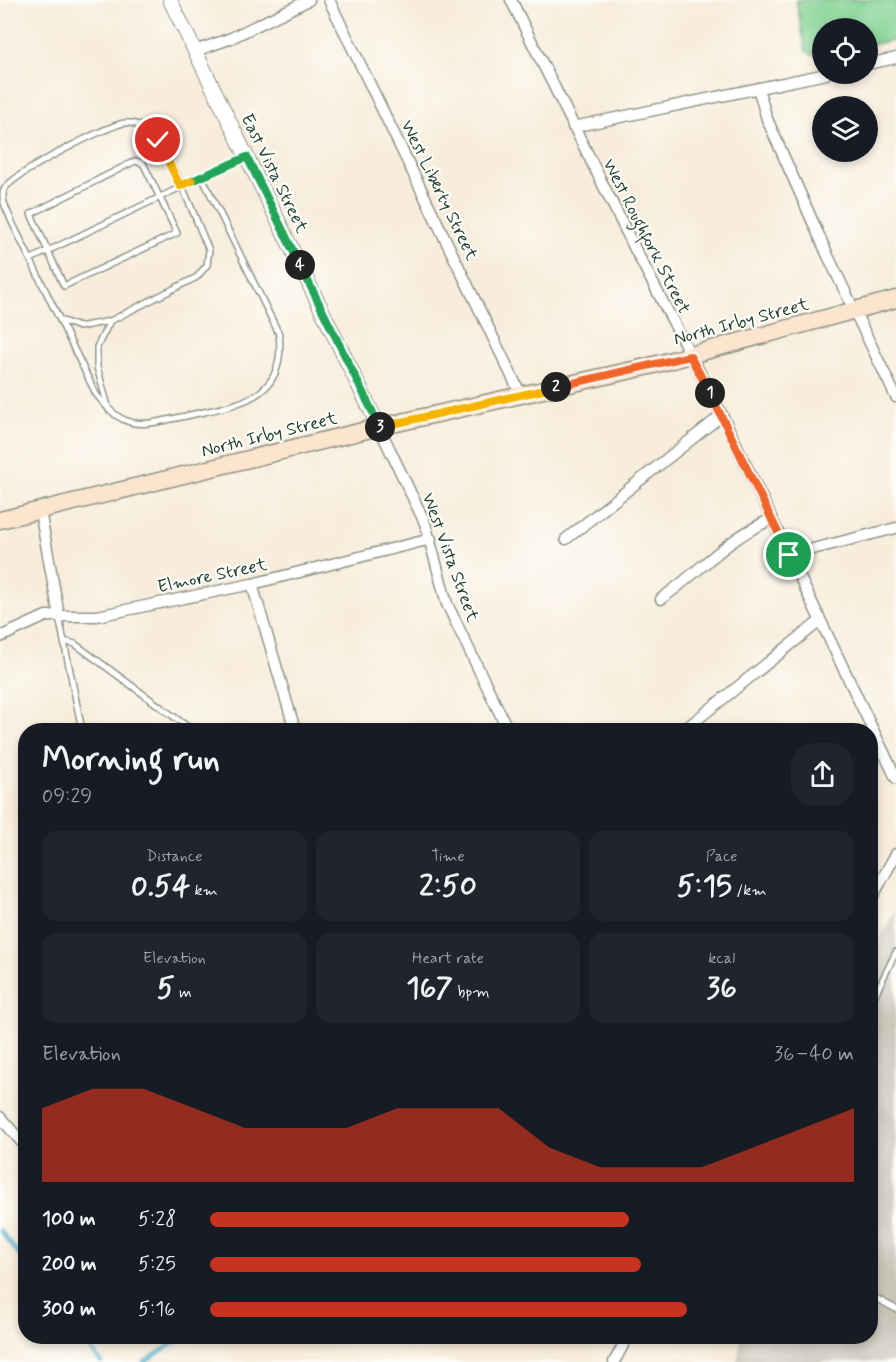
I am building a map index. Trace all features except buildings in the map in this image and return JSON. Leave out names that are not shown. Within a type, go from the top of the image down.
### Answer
[{"type":"main road","name":"North Irby Street","points":[[0,520],[379,427],[690,356],[896,299]]},
{"type":"street","name":"East Vista Street","points":[[170,0],[379,427]]},
{"type":"street","points":[[195,51],[228,39],[309,0]]},
{"type":"street","name":"West Liberty Street","points":[[329,0],[521,395]]},
{"type":"street","name":"West Roughfork Street","points":[[511,0],[573,127],[722,415],[820,621],[863,723]]},
{"type":"street","points":[[878,62],[896,58]]},
{"type":"street","points":[[573,127],[812,77]]},
{"type":"street","points":[[758,88],[767,119],[896,397]]},
{"type":"street","points":[[566,539],[722,415]]},
{"type":"street","name":"West Vista Street","points":[[379,427],[431,539],[447,604],[505,723]]},
{"type":"street","points":[[40,511],[59,615]]},
{"type":"street","points":[[661,599],[697,572],[723,547],[772,519]]},
{"type":"street","points":[[789,555],[896,528]]},
{"type":"street","name":"Elmore Street","points":[[0,637],[46,616],[86,618],[252,584],[431,539]]},
{"type":"street","points":[[252,584],[293,723]]},
{"type":"street","points":[[693,723],[820,621]]},
{"type":"street","name":"West Roughfork Street","points":[[878,748],[896,778]]},
{"type":"street","points":[[878,887],[896,854]]},
{"type":"street","points":[[0,1117],[18,1138]]},
{"type":"street","points":[[614,1362],[624,1344]]},
{"type":"lane","points":[[60,320],[79,327],[110,321],[197,277],[207,265],[209,250],[158,140],[146,128],[125,123],[35,165],[9,182],[4,191],[3,201],[60,320],[96,394],[109,411],[128,422],[151,423],[246,402],[263,390],[276,374],[281,355],[279,334],[202,177]]},
{"type":"lane","points":[[31,259],[180,186],[247,157]]},
{"type":"lane","points":[[135,161],[143,163],[177,233],[64,286],[47,251],[31,214],[135,161]]},
{"type":"lane","points":[[109,411],[97,367],[97,347],[110,321]]},
{"type":"lane","points":[[59,615],[81,723]]},
{"type":"lane","points":[[64,641],[75,644],[182,723]]},
{"type":"lane","points":[[878,989],[896,952]]},
{"type":"lane","points":[[878,1299],[896,1309]]},
{"type":"shaded area","points":[[896,908],[896,1362],[737,1362],[740,1344],[878,1344],[878,943]]},
{"type":"green space","points":[[796,0],[896,0],[896,40],[878,43],[878,18],[812,18],[812,54],[806,51]]},
{"type":"waterway","points":[[0,1230],[18,1254]]},
{"type":"waterway","points":[[86,1344],[101,1362]]},
{"type":"waterway","points":[[144,1362],[172,1344]]},
{"type":"route","points":[[158,140],[180,186],[247,157],[379,427],[690,356],[722,415],[789,555]]}]
